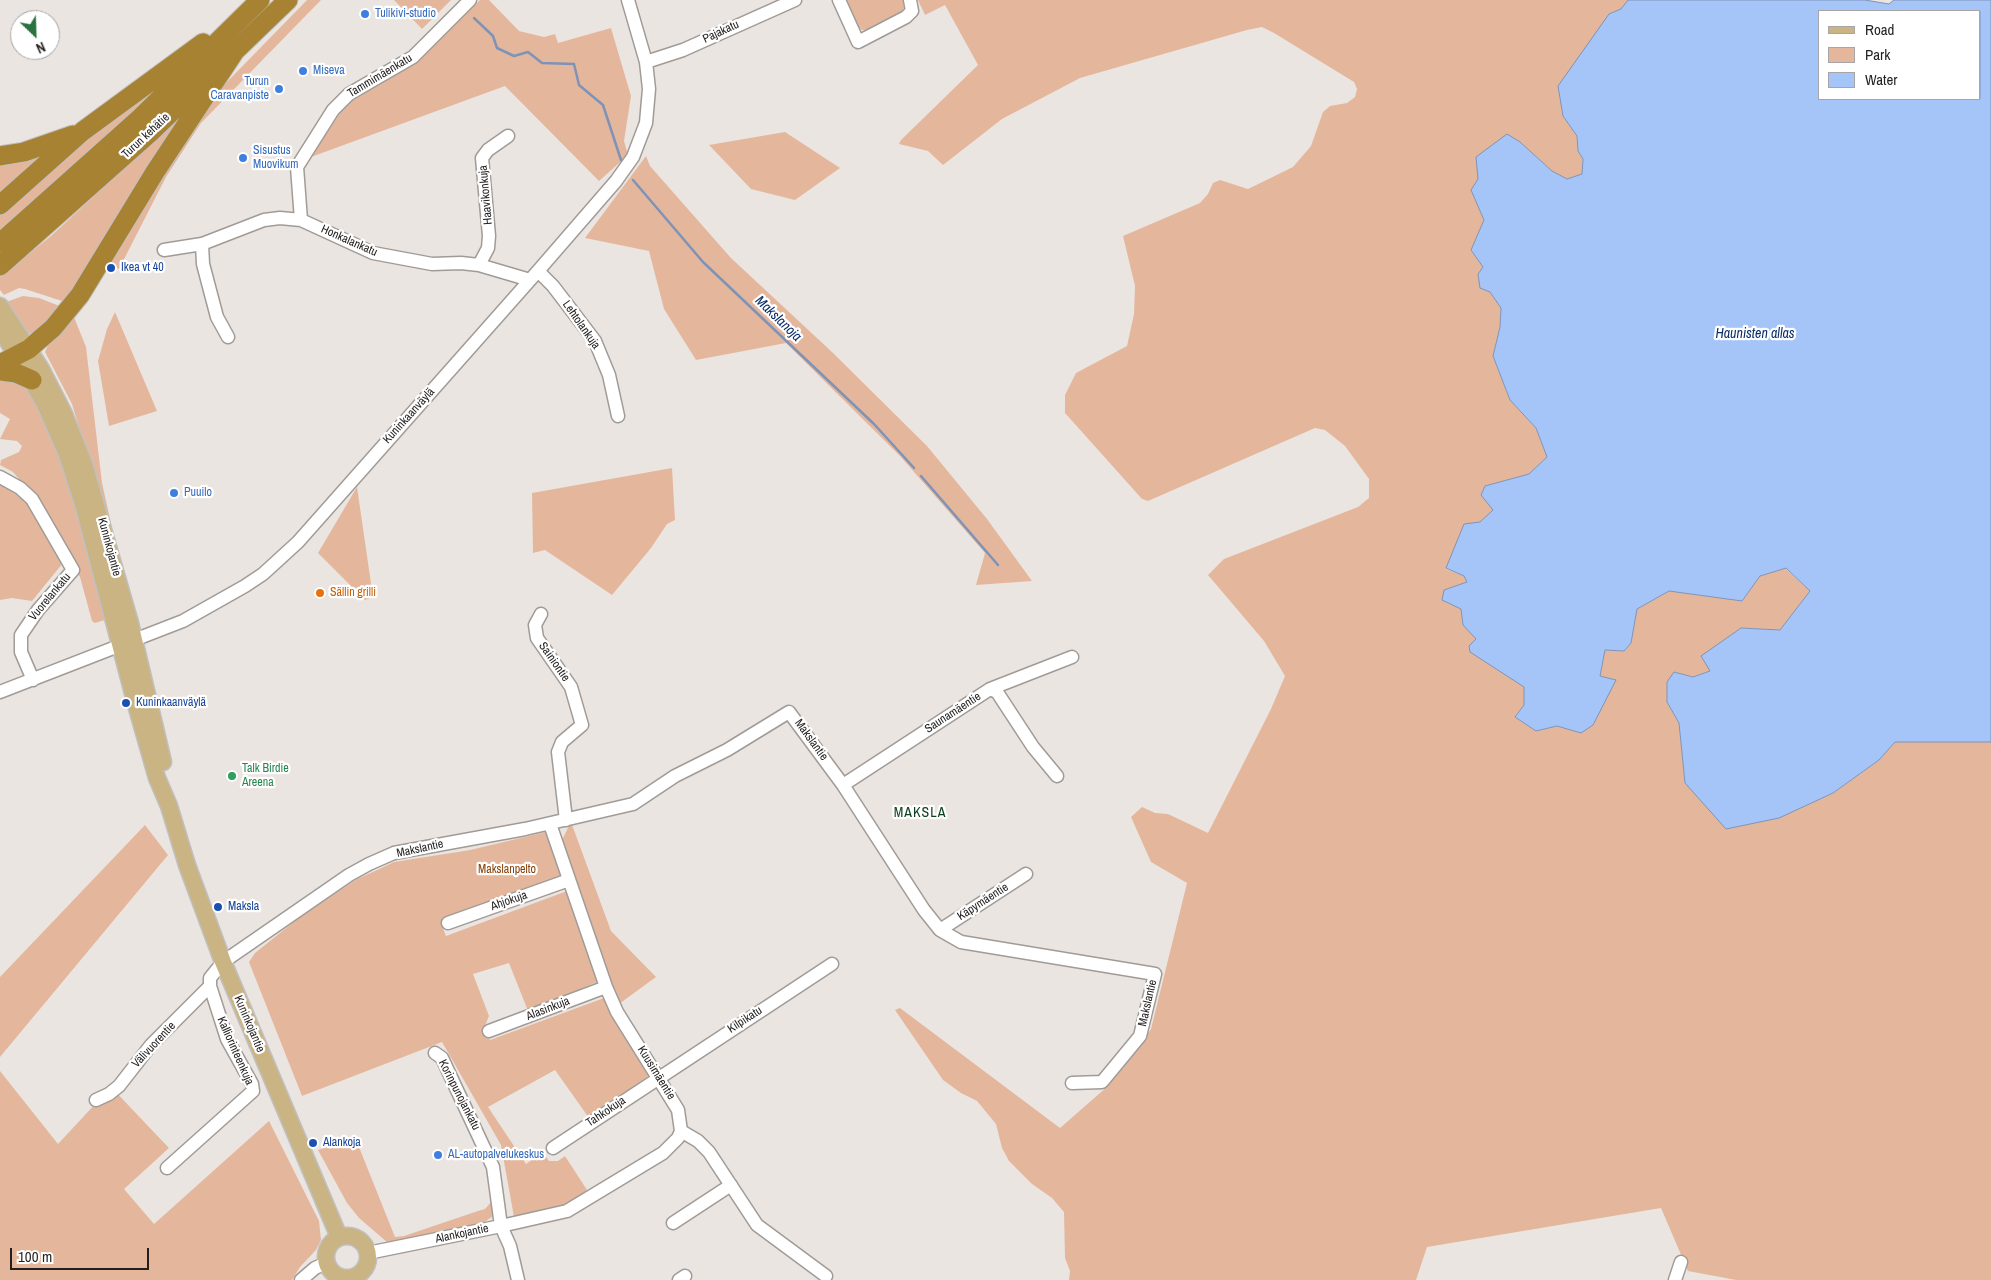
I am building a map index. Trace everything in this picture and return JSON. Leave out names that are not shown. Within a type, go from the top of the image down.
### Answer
[{"type":"highway","name":"Turun kehätie","points":[[0,266],[93,185],[288,0]]},
{"type":"highway","name":"Turun kehätie","points":[[0,243],[140,117],[258,2]]},
{"type":"highway","points":[[0,205],[83,131],[258,2]]},
{"type":"highway","points":[[0,364],[23,352],[61,320],[80,295],[155,172],[235,51]]},
{"type":"highway","points":[[0,156],[24,152],[83,131]]},
{"type":"highway","points":[[0,371],[16,373],[32,380]]},
{"type":"main road","name":"Kuninkojantie","points":[[2,316],[23,352],[56,396],[84,464],[157,778],[169,806],[188,866],[224,962],[339,1237]]},
{"type":"main road","name":"Kuninkojantie","points":[[23,352],[32,380],[50,414],[69,461],[127,644]]},
{"type":"main road","points":[[346,1236],[360,1241],[368,1253],[368,1259],[363,1271],[354,1279],[340,1277],[329,1269],[326,1262],[326,1250],[339,1237],[346,1236]]},
{"type":"street","name":"Tammimäenkatu","points":[[301,220],[297,167],[333,110],[349,94],[413,57],[470,0]]},
{"type":"street","name":"Kuninkaanväylä","points":[[0,692],[183,621],[231,596],[264,574],[298,542],[616,181],[633,157],[643,134],[647,116],[649,89],[646,62],[628,0]]},
{"type":"street","name":"Pajakatu","points":[[646,62],[683,50],[795,0]]},
{"type":"street","points":[[839,0],[858,42],[906,17],[912,11],[910,0]]},
{"type":"street","name":"Haavikonkuja","points":[[479,265],[488,248],[489,236],[482,158],[488,150],[508,136]]},
{"type":"street","name":"Honkalankatu","points":[[164,250],[202,244],[264,220],[280,218],[301,220],[372,253],[432,264],[461,262],[534,275]]},
{"type":"street","points":[[202,244],[203,264],[217,317],[228,337]]},
{"type":"street","name":"Lehtolankuja","points":[[534,275],[553,286],[595,342],[609,375],[618,416]]},
{"type":"street","name":"Vuorelankatu","points":[[0,477],[20,488],[32,499],[73,570],[38,610],[21,635],[21,652],[33,680]]},
{"type":"street","name":"Sainiontie","points":[[541,614],[535,625],[537,638],[571,686],[582,725],[562,742],[558,752],[566,820]]},
{"type":"street","name":"Saunamäentie","points":[[843,784],[990,689],[1072,657]]},
{"type":"street","points":[[990,689],[997,692],[1033,747],[1057,776]]},
{"type":"street","name":"Makslantie","points":[[224,962],[349,875],[386,857],[427,846],[550,824],[633,804],[675,776],[727,750],[789,712],[843,784],[894,867],[940,930],[961,942],[1155,974],[1140,1036],[1102,1082],[1072,1083]]},
{"type":"street","name":"Kuusimäentie","points":[[550,824],[606,987],[617,1012],[659,1076],[678,1110],[681,1131]]},
{"type":"street","name":"Käpymäentie","points":[[940,930],[1026,874]]},
{"type":"street","name":"Ahjokuja","points":[[448,923],[569,880]]},
{"type":"street","points":[[210,986],[210,978],[224,962]]},
{"type":"street","name":"Kilpikatu","points":[[659,1076],[832,964]]},
{"type":"street","name":"Välivuorentie","points":[[96,1100],[109,1094],[119,1086],[151,1045],[210,986]]},
{"type":"street","name":"Kalliorinteenkuja","points":[[167,1168],[253,1091],[252,1084],[227,1039],[210,986]]},
{"type":"street","name":"Alasinkuja","points":[[489,1031],[606,987]]},
{"type":"street","name":"Korinpunojankatu","points":[[435,1053],[442,1058],[493,1167],[501,1226]]},
{"type":"street","name":"Tahkokuja","points":[[553,1148],[659,1076]]},
{"type":"street","points":[[501,1226],[568,1211],[663,1153],[678,1138],[681,1131],[698,1141],[709,1152],[757,1225],[826,1276]]},
{"type":"street","points":[[673,1223],[731,1185]]},
{"type":"street","name":"Alankojantie","points":[[368,1253],[501,1226],[510,1246],[518,1280]]},
{"type":"street","points":[[301,1280],[314,1268],[326,1262]]},
{"type":"street","points":[[1675,1280],[1681,1262]]},
{"type":"green space","points":[[307,0],[321,0],[201,123],[166,177],[119,269],[109,264],[197,118],[224,85]]},
{"type":"green space","points":[[394,0],[451,0],[422,29]]},
{"type":"green space","points":[[480,0],[489,0],[519,31],[544,37],[555,34],[558,43],[611,28],[631,96],[624,141],[628,155],[599,181],[505,86],[311,157],[346,104],[418,62]]},
{"type":"green space","points":[[845,0],[903,0],[904,8],[899,17],[874,29],[862,30],[854,23]]},
{"type":"green space","points":[[918,0],[1628,0],[1621,9],[1609,14],[1563,116],[1577,136],[1578,151],[1583,159],[1582,174],[1567,179],[1552,171],[1520,142],[1476,157],[1479,179],[1471,190],[1484,220],[1471,250],[1483,267],[1490,292],[1501,308],[1500,327],[1493,356],[1510,400],[1536,428],[1547,457],[1529,474],[1485,486],[1481,495],[1494,510],[1480,522],[1446,569],[1464,576],[1467,582],[1444,590],[1461,608],[1463,625],[1524,687],[1524,705],[1515,717],[1536,731],[1557,726],[1581,732],[1615,681],[1600,676],[1605,650],[1624,651],[1631,643],[1637,609],[1669,591],[1742,601],[1760,576],[1785,568],[1810,591],[1780,630],[1741,628],[1710,671],[1693,677],[1674,672],[1667,702],[1679,723],[1685,783],[1808,804],[1833,793],[1879,760],[1895,742],[1991,742],[1991,1280],[1736,1280],[1688,1271],[1661,1208],[1427,1247],[1416,1280],[1069,1280],[1070,1271],[1065,1258],[1064,1212],[1052,1198],[1032,1184],[1009,1161],[1002,1148],[996,1124],[977,1101],[961,1093],[943,1080],[895,1010],[900,1008],[1060,1128],[1108,1086],[1151,1029],[1187,883],[1151,862],[1131,817],[1142,807],[1155,813],[1168,814],[1208,833],[1271,709],[1285,676],[1264,641],[1208,575],[1224,559],[1358,507],[1369,498],[1369,479],[1345,446],[1325,430],[1315,428],[1148,501],[1142,499],[1065,413],[1065,395],[1076,373],[1127,346],[1134,314],[1135,286],[1123,236],[1200,203],[1208,194],[1213,183],[1220,180],[1248,189],[1293,167],[1311,146],[1323,112],[1330,106],[1347,103],[1355,97],[1357,89],[1354,82],[1262,27],[1080,78],[1002,119],[943,165],[928,151],[899,144],[978,65],[945,5],[925,15]]},
{"type":"green space","points":[[171,75],[98,144],[0,230],[0,213],[91,135]]},
{"type":"green space","points":[[189,108],[65,302],[19,288],[4,295],[0,290],[0,277],[51,236]]},
{"type":"green space","points":[[785,132],[840,168],[795,200],[751,189],[709,145]]},
{"type":"green space","points":[[53,150],[0,197],[0,162]]},
{"type":"green space","points":[[646,156],[650,166],[731,258],[832,352],[927,446],[987,519],[1032,581],[976,585],[985,553],[900,456],[786,343],[696,360],[664,309],[649,251],[585,238]]},
{"type":"green space","points":[[23,296],[39,298],[62,307],[34,333],[28,334],[6,302]]},
{"type":"green space","points":[[115,312],[157,411],[109,426],[98,361],[107,329]]},
{"type":"green space","points":[[74,317],[86,347],[102,483],[119,559],[72,404],[45,352],[50,341]]},
{"type":"green space","points":[[0,376],[22,384],[31,393],[68,471],[105,620],[95,623],[92,621],[80,577],[37,500],[13,472],[0,465],[1,460],[19,452],[22,446],[17,441],[0,439],[10,419],[0,413]]},
{"type":"green space","points":[[672,468],[675,520],[667,524],[651,548],[612,595],[545,550],[533,553],[532,493]]},
{"type":"green space","points":[[0,483],[28,503],[63,563],[32,601],[12,598],[0,600]]},
{"type":"green space","points":[[357,487],[373,597],[365,600],[318,553]]},
{"type":"green space","points":[[571,822],[611,931],[656,977],[619,1004],[562,840]]},
{"type":"green space","points":[[145,825],[168,855],[0,1057],[0,977]]},
{"type":"green space","name":"Makslanpelto","points":[[546,832],[563,876],[441,923],[446,936],[567,891],[591,957],[597,982],[528,1011],[509,963],[473,974],[489,1016],[484,1028],[490,1040],[604,998],[651,1074],[589,1118],[555,1070],[488,1107],[526,1164],[543,1152],[549,1161],[558,1161],[565,1156],[587,1190],[567,1208],[514,1217],[501,1145],[442,1042],[302,1096],[249,962],[255,953],[300,917],[357,879],[394,862],[470,850]]},
{"type":"green space","points":[[0,1071],[58,1144],[111,1087],[169,1148],[124,1189],[154,1224],[269,1121],[319,1221],[321,1240],[316,1250],[300,1267],[292,1280],[0,1280]]},
{"type":"green space","points":[[355,1137],[395,1237],[404,1236],[485,1209],[492,1201],[495,1209],[493,1216],[483,1223],[437,1235],[387,1242],[359,1218],[347,1203],[318,1150]]},
{"type":"water","name":"Haunisten allas","points":[[1628,0],[1865,0],[1889,4],[1894,0],[1991,0],[1991,742],[1895,742],[1879,760],[1833,793],[1779,818],[1726,829],[1685,783],[1679,723],[1667,702],[1667,682],[1674,672],[1693,677],[1710,671],[1701,656],[1741,628],[1780,630],[1810,591],[1786,568],[1760,576],[1742,601],[1669,591],[1637,609],[1631,643],[1624,651],[1605,650],[1600,676],[1616,680],[1593,725],[1581,733],[1557,726],[1536,731],[1515,717],[1524,705],[1524,687],[1470,652],[1469,646],[1476,639],[1463,625],[1461,609],[1442,600],[1444,590],[1467,582],[1464,576],[1446,568],[1464,524],[1480,522],[1493,510],[1481,495],[1485,486],[1529,474],[1547,457],[1536,428],[1510,400],[1493,356],[1500,327],[1501,308],[1490,292],[1480,288],[1478,274],[1483,267],[1471,250],[1484,220],[1471,190],[1478,179],[1476,157],[1507,134],[1520,142],[1552,171],[1567,179],[1582,174],[1583,159],[1578,151],[1577,136],[1563,116],[1558,86],[1609,14],[1621,9]]},
{"type":"waterway","name":"Makslanoja","points":[[474,18],[493,36],[497,48],[514,56],[528,52],[542,63],[574,64],[579,85],[603,105],[621,160]]},
{"type":"waterway","name":"Makslanoja","points":[[633,180],[703,262],[874,424],[914,468]]},
{"type":"waterway","name":"Makslanoja","points":[[921,476],[998,565]]},
{"type":"place","name":"Tulikivi-studio","points":[[365,14]]},
{"type":"place","name":"Miseva","points":[[303,71]]},
{"type":"place","name":"Turun Caravanpiste","points":[[279,89]]},
{"type":"place","name":"Sisustus Muovikum","points":[[243,158]]},
{"type":"place","name":"Ikea vt 40","points":[[111,268]]},
{"type":"place","name":"Puuilo","points":[[174,493]]},
{"type":"place","name":"Sällin grilli","points":[[320,593]]},
{"type":"place","name":"Kuninkaanväylä","points":[[126,703]]},
{"type":"place","name":"Talk Birdie Areena","points":[[232,776]]},
{"type":"place","name":"Maksla","points":[[218,907]]},
{"type":"place","name":"Alankoja","points":[[313,1143]]},
{"type":"place","name":"AL-autopalvelukeskus","points":[[438,1155]]},
{"type":"district","name":"MAKSLA","points":[[920,813]]}]
